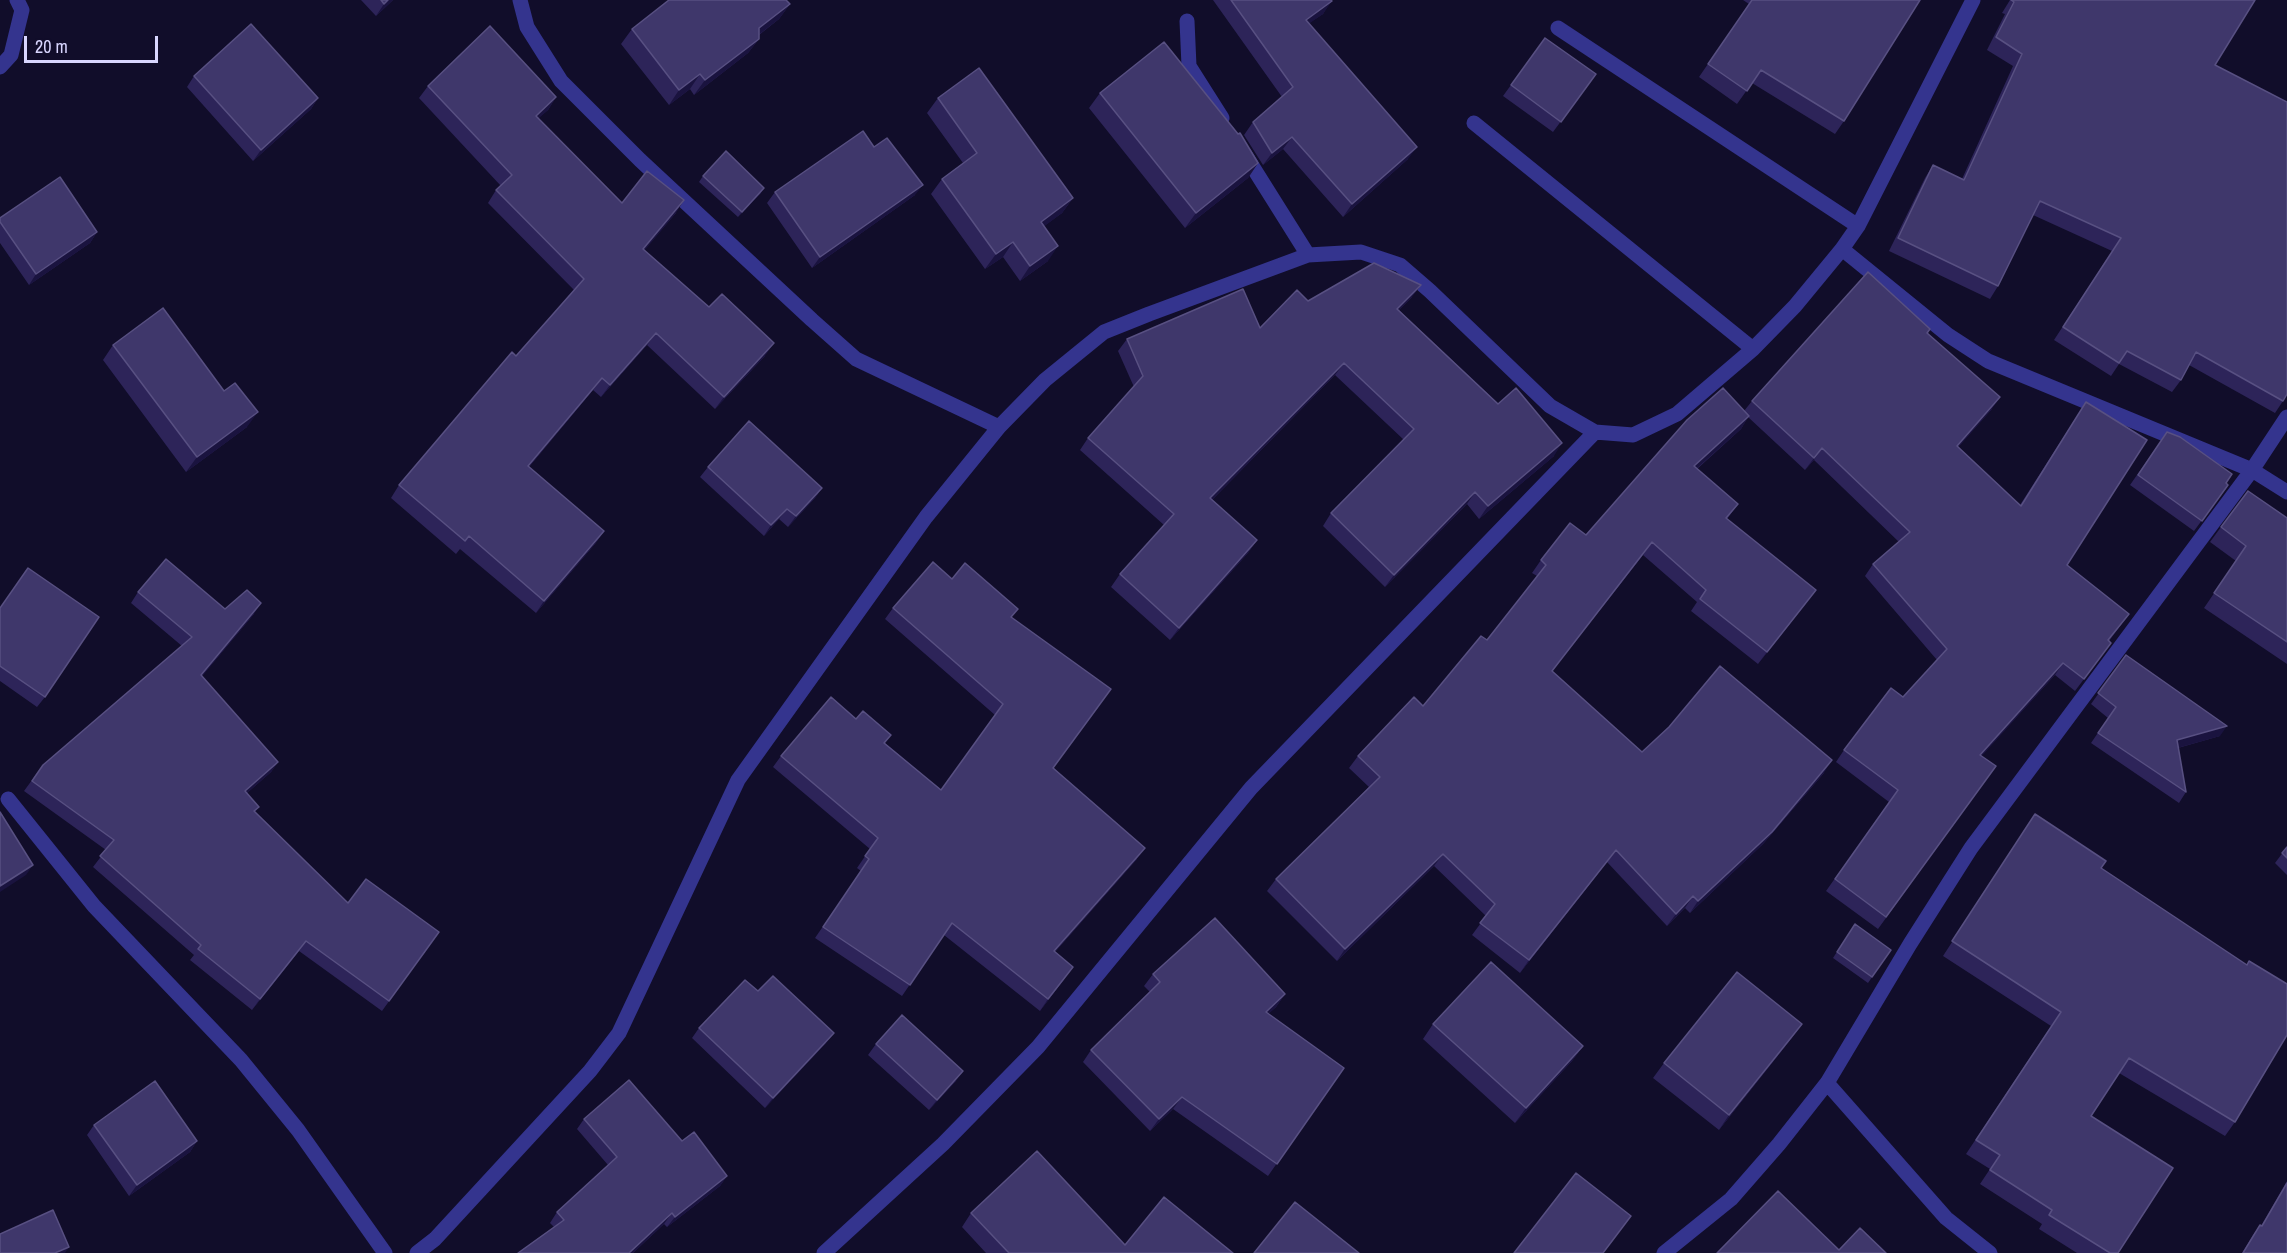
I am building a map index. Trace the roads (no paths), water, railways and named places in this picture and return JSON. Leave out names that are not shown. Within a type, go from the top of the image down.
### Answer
[{"type":"street","points":[[0,67],[11,55],[22,10],[17,0]]},
{"type":"street","points":[[520,0],[527,27],[561,81],[640,160],[812,320],[856,359],[999,427]]},
{"type":"street","points":[[417,1253],[435,1239],[590,1071],[619,1032],[738,780],[926,517],[999,427],[1045,380],[1104,332],[1308,255],[1361,252],[1400,265],[1550,406],[1595,432],[1633,435],[1677,414],[1753,349],[1794,306],[1842,249],[1858,226],[1972,0]]},
{"type":"street","points":[[1187,21],[1189,66],[1308,255]]},
{"type":"street","points":[[1558,28],[1858,226]]},
{"type":"street","points":[[1474,123],[1753,349]]},
{"type":"street","points":[[1842,249],[1948,335],[1988,361],[2252,470],[2287,492]]},
{"type":"street","points":[[1664,1253],[1731,1199],[1779,1144],[1827,1083],[1910,944],[1971,848],[2252,470],[2287,417]]},
{"type":"street","points":[[824,1253],[944,1144],[1038,1047],[1251,789],[1595,432]]},
{"type":"street","points":[[8,799],[94,906],[241,1060],[298,1130],[385,1253]]},
{"type":"street","points":[[1827,1083],[1946,1218],[1990,1253]]}]
